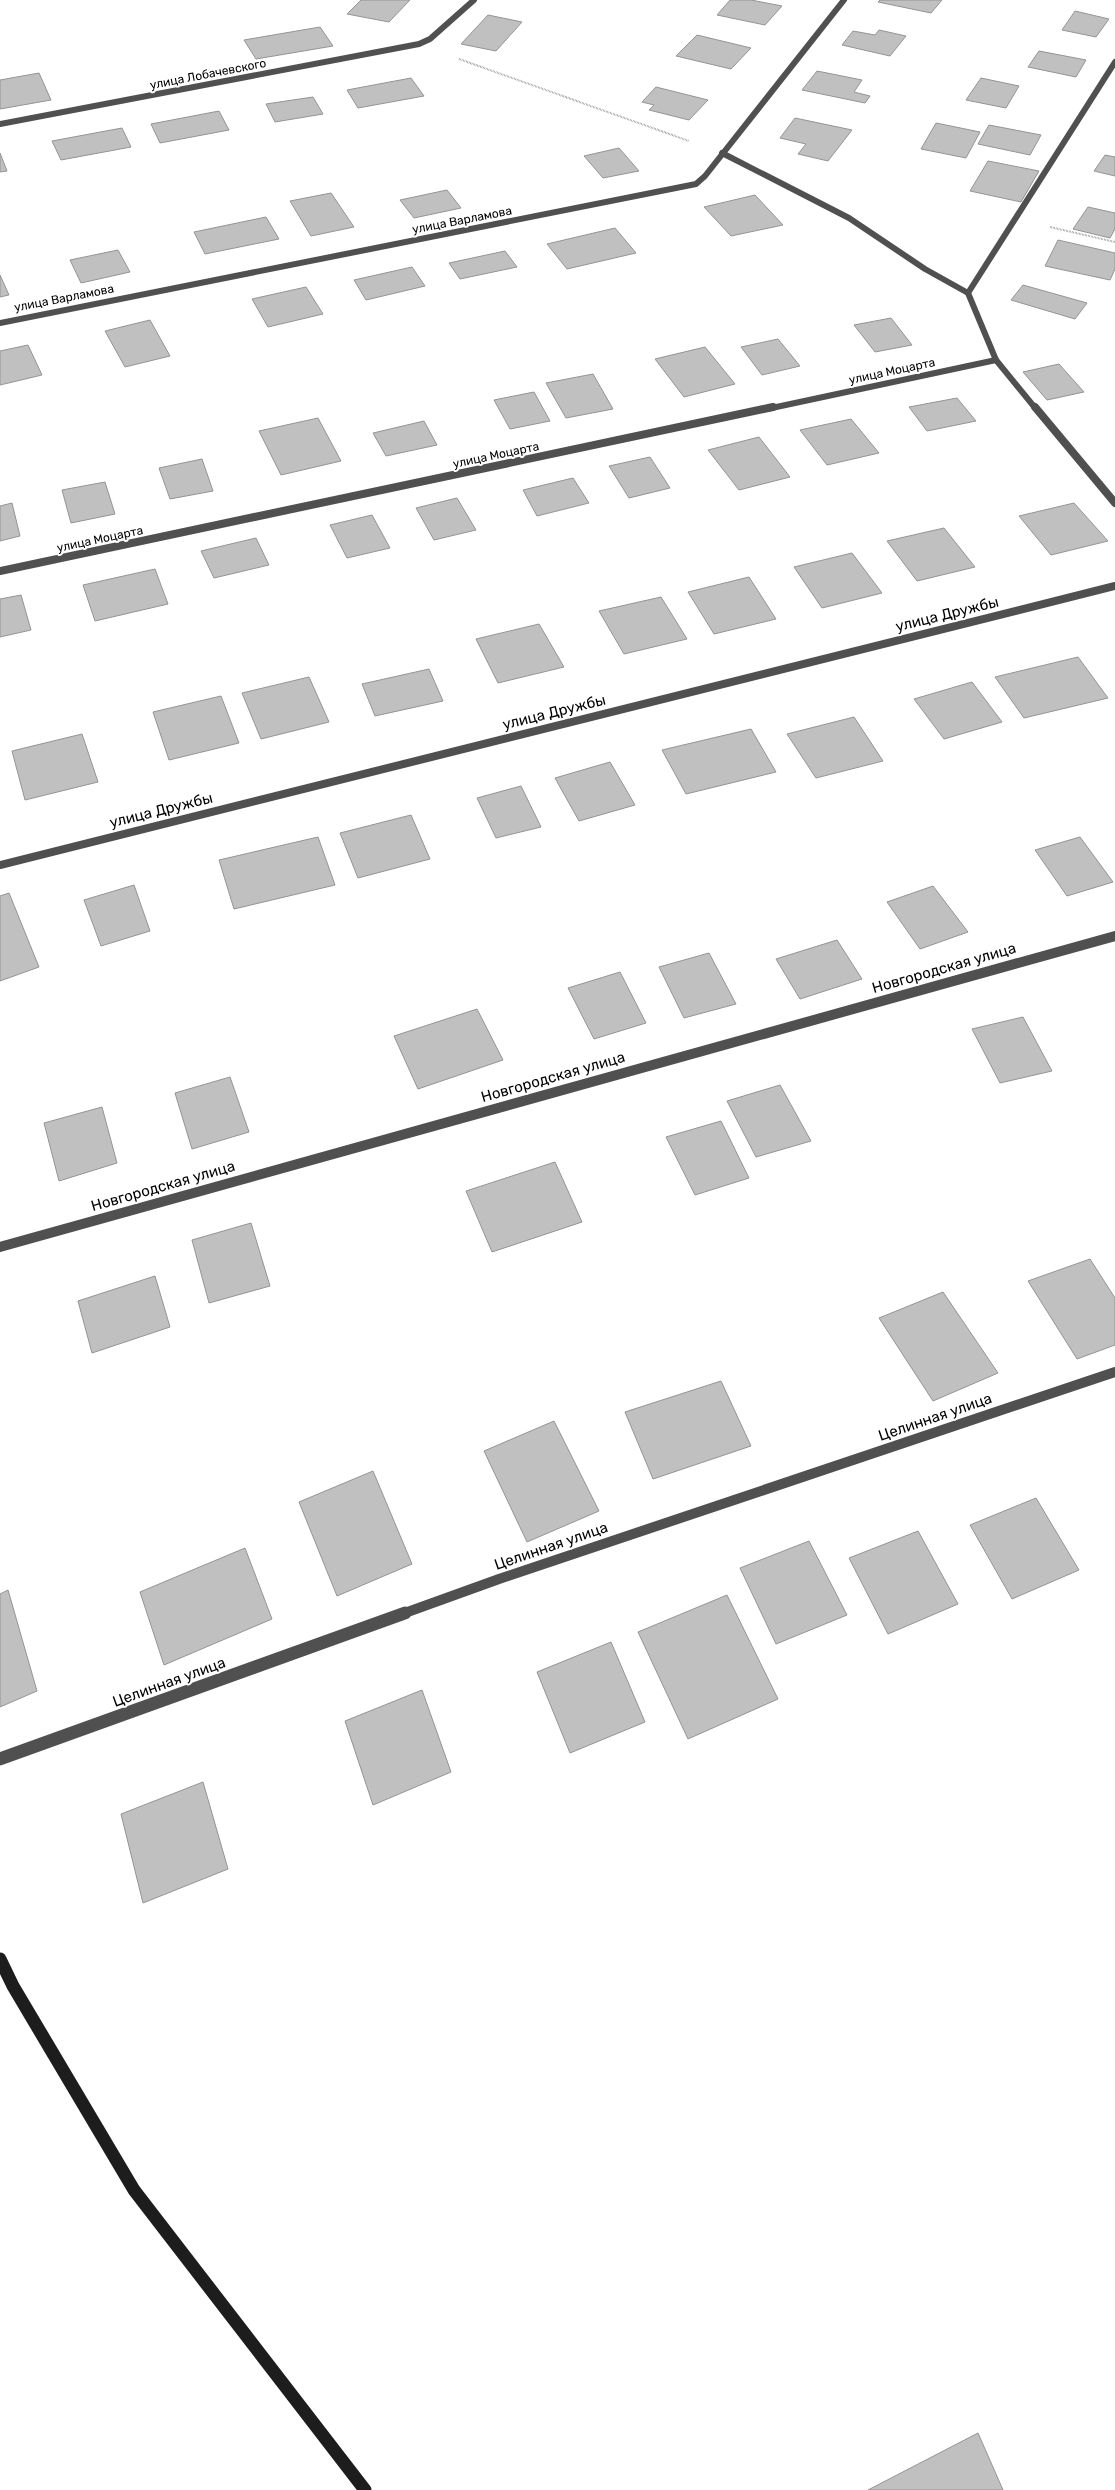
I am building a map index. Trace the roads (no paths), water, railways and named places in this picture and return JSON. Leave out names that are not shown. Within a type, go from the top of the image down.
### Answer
[{"type":"street","name":"улица Лобачевского","points":[[0,124],[419,44],[430,39],[474,0]]},
{"type":"street","name":"улица Варламова","points":[[0,322],[696,184],[844,0]]},
{"type":"street","points":[[968,292],[1115,62]]},
{"type":"street","points":[[722,153],[849,218],[925,269],[968,292],[996,360],[1115,503]]},
{"type":"street","name":"улица Моцарта","points":[[0,571],[996,360]]},
{"type":"street","name":"улица Дружбы","points":[[0,865],[1115,586]]},
{"type":"street","name":"Новгородская улица","points":[[0,1247],[1115,936]]},
{"type":"street","name":"Целинная улица","points":[[0,1759],[499,1579],[1115,1372]]},
{"type":"street","points":[[0,1958],[13,1986],[134,2190],[365,2490]]}]
